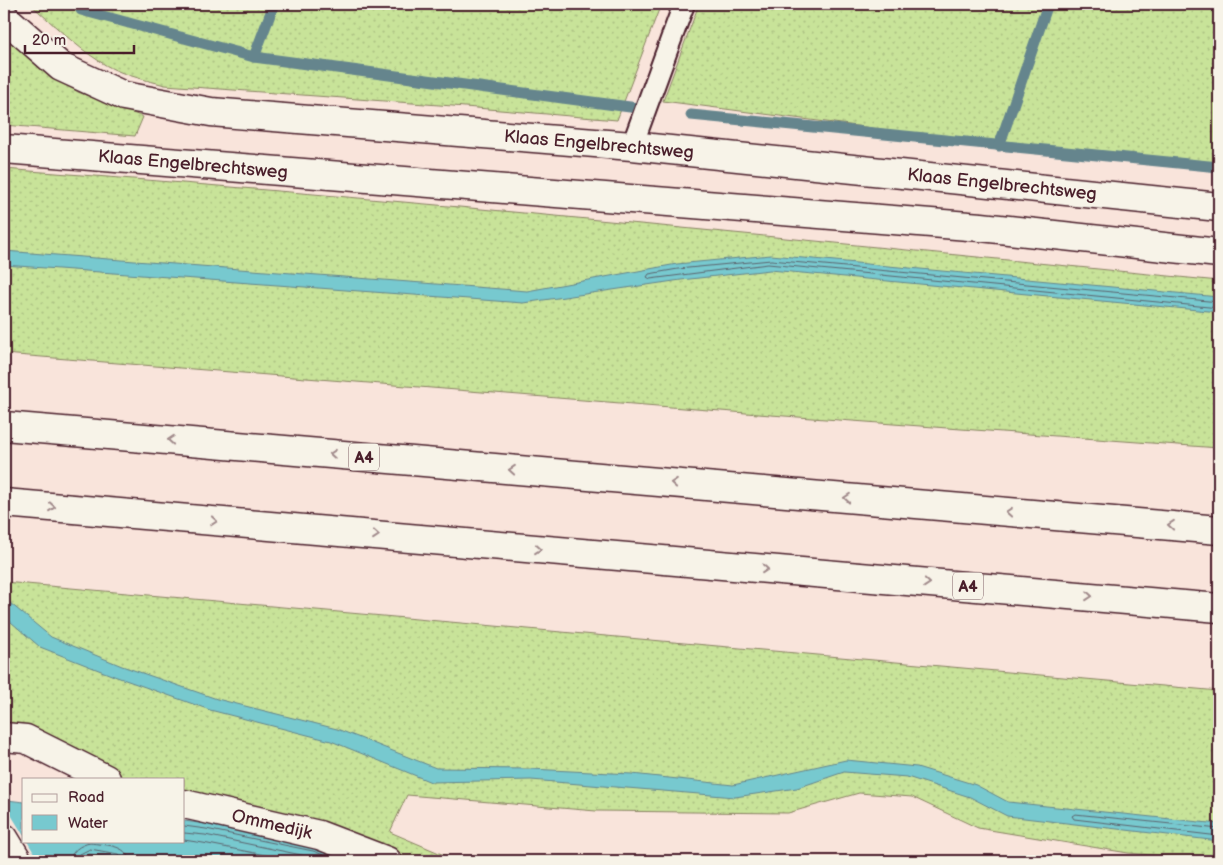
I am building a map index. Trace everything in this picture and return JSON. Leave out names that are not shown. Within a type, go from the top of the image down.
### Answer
[{"type":"main road","name":"Klaas Engelbrechtsweg","points":[[4,17],[61,67],[124,96],[211,112],[632,146],[1219,207]]},
{"type":"main road","name":"Klaas Engelbrechtsweg","points":[[4,149],[980,227],[1219,253]]},
{"type":"main road","name":"A4","points":[[4,426],[1219,530]]},
{"type":"main road","name":"A4","points":[[4,503],[1219,608]]},
{"type":"main road","points":[[4,737],[26,739],[104,778]]},
{"type":"main road","name":"Ommedijk","points":[[185,804],[319,835],[387,861]]},
{"type":"main road","points":[[4,838],[18,861]]},
{"type":"lane","points":[[632,146],[684,4]]},
{"type":"green space","points":[[30,4],[661,4],[617,120],[165,85],[130,76],[106,66],[72,41]]},
{"type":"green space","points":[[699,4],[1219,4],[1219,170],[989,143],[663,101]]},
{"type":"green space","points":[[4,36],[40,68],[78,92],[143,117],[135,136],[4,125]]},
{"type":"green space","points":[[4,169],[460,207],[1219,281],[1219,448],[771,415],[4,354]]},
{"type":"green space","points":[[4,582],[1219,691],[1219,861],[1128,853],[978,828],[912,797],[859,793],[788,813],[596,811],[407,795],[390,832],[458,861],[402,861],[312,827],[185,795],[185,778],[125,778],[4,721]]},
{"type":"green space","points":[[89,854],[126,860],[166,861],[78,861]]},
{"type":"water","points":[[4,251],[527,291],[677,264],[771,255],[1219,297],[1219,312],[770,270],[681,280],[523,303],[4,265]]},
{"type":"water","points":[[4,592],[10,603],[51,637],[122,666],[217,699],[337,729],[436,768],[530,769],[632,774],[733,785],[846,760],[917,767],[976,785],[1008,802],[1219,824],[1219,841],[1007,816],[970,797],[907,777],[844,772],[797,788],[735,797],[531,780],[431,782],[331,741],[210,710],[40,647],[4,616]]},
{"type":"water","points":[[7,800],[22,802],[22,842],[185,842],[185,821],[315,846],[352,861],[126,860],[89,854],[78,861],[41,861],[33,852],[18,861],[4,806]]},
{"type":"pier","points":[[5,805],[22,833],[22,842],[28,842],[34,853],[21,861],[4,861]]},
{"type":"waterway","points":[[78,4],[81,10],[254,57],[645,109]]},
{"type":"waterway","points":[[254,57],[274,4]]},
{"type":"waterway","points":[[999,146],[1048,4]]},
{"type":"waterway","points":[[691,115],[1219,167]]}]
